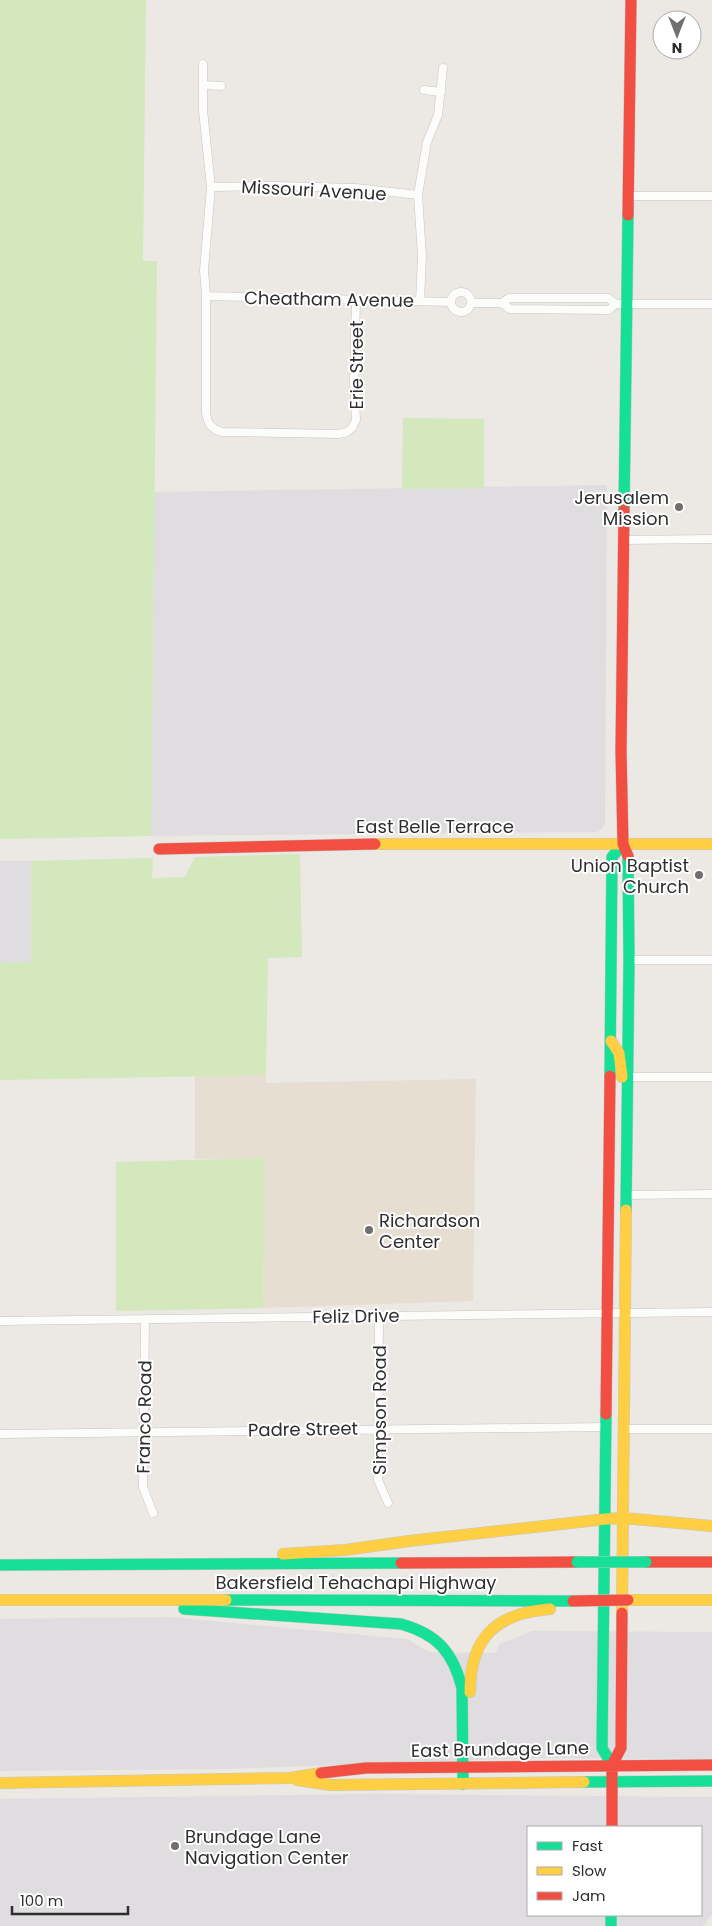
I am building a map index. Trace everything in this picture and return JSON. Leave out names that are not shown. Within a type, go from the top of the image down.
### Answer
[{"type":"main road","points":[[612,1826],[612,1765],[620,1748],[629,960],[629,860],[623,844],[621,751],[623,540],[621,304],[627,196],[630,0]]},
{"type":"main road","name":"East Belle Terrace","points":[[159,849],[324,844],[712,844]]},
{"type":"main road","points":[[612,1765],[602,1748],[612,857],[623,844]]},
{"type":"main road","points":[[610,1041],[619,1053],[627,1121]]},
{"type":"main road","points":[[153,1565],[189,1556],[308,1553],[345,1550],[606,1519],[623,1518],[712,1526]]},
{"type":"main road","name":"Bakersfield Tehachapi Highway","points":[[0,1565],[712,1562]]},
{"type":"main road","points":[[149,1599],[183,1608],[401,1624],[422,1630],[442,1645],[453,1659],[460,1676],[468,1767]]},
{"type":"main road","name":"Bakersfield Tehachapi Highway","points":[[0,1600],[149,1599],[573,1603]]},
{"type":"main road","points":[[468,1784],[469,1682],[472,1664],[479,1646],[494,1627],[516,1614],[573,1603],[628,1600],[712,1600]]},
{"type":"main road","name":"East Brundage Lane","points":[[0,1783],[290,1778],[330,1771],[366,1768],[712,1765]]},
{"type":"main road","name":"East Brundage Lane","points":[[290,1778],[331,1786],[712,1781]]},
{"type":"street","points":[[203,64],[203,110],[210,187],[204,270],[206,296]]},
{"type":"street","points":[[420,301],[422,256],[418,195],[428,142],[438,115],[443,68]]},
{"type":"street","points":[[203,85],[220,86]]},
{"type":"street","points":[[424,90],[441,92]]},
{"type":"street","name":"Missouri Avenue","points":[[210,187],[356,188],[418,195]]},
{"type":"street","points":[[627,196],[712,196]]},
{"type":"street","points":[[461,292],[470,298],[471,303],[469,308],[461,312],[455,310],[451,302],[452,297],[456,293],[461,292]]},
{"type":"street","name":"Cheatham Avenue","points":[[206,296],[451,302]]},
{"type":"street","name":"Erie Street","points":[[206,296],[206,412],[211,426],[222,432],[329,434],[347,432],[352,428],[356,420],[354,371],[356,300]]},
{"type":"street","points":[[471,303],[502,303],[509,298],[608,298],[621,304],[712,304]]},
{"type":"street","points":[[502,303],[510,309],[609,310],[621,304]]},
{"type":"street","points":[[623,540],[712,539]]},
{"type":"street","points":[[629,960],[712,960]]},
{"type":"street","points":[[627,1077],[712,1077]]},
{"type":"street","points":[[626,1195],[712,1194]]},
{"type":"street","name":"Feliz Drive","points":[[0,1321],[712,1312]]},
{"type":"street","name":"Simpson Road","points":[[379,1316],[378,1480],[388,1503]]},
{"type":"street","name":"Franco Road","points":[[145,1319],[143,1487],[152,1514]]},
{"type":"street","name":"Padre Street","points":[[0,1434],[378,1428],[606,1427]]},
{"type":"street","points":[[623,1429],[712,1429]]},
{"type":"shaded area","points":[[607,485],[605,824],[602,829],[597,832],[151,836],[154,492]]},
{"type":"shaded area","points":[[0,861],[31,861],[31,962],[0,963]]},
{"type":"shaded area","name":"Richardson Center","points":[[266,1075],[266,1083],[476,1079],[473,1301],[263,1308],[265,1158],[195,1159],[195,1076]]},
{"type":"shaded area","points":[[168,1617],[407,1639],[429,1652],[495,1653],[500,1644],[532,1631],[712,1632],[712,1759],[539,1758],[227,1769],[0,1771],[0,1619]]},
{"type":"shaded area","points":[[374,1794],[712,1797],[712,1914],[703,1926],[0,1926],[0,1799]]},
{"type":"green space","points":[[0,0],[146,0],[143,261],[157,261],[151,836],[0,839]]},
{"type":"green space","points":[[403,418],[484,419],[484,488],[402,489]]},
{"type":"green space","points":[[300,854],[302,957],[268,958],[266,1075],[0,1080],[0,963],[31,962],[31,861],[153,858],[152,878],[185,877],[195,857]]},
{"type":"green space","points":[[265,1158],[263,1308],[116,1311],[116,1162]]},
{"type":"traffic: fast","points":[[624,510],[628,215]]},
{"type":"traffic: fast","points":[[610,1076],[612,857],[623,844]]},
{"type":"traffic: fast","points":[[626,1210],[629,960],[628,856]]},
{"type":"traffic: fast","points":[[606,1414],[602,1748],[612,1765]]},
{"type":"traffic: fast","points":[[577,1562],[646,1562]]},
{"type":"traffic: fast","points":[[0,1565],[401,1563]]},
{"type":"traffic: fast","points":[[226,1600],[573,1601]]},
{"type":"traffic: fast","points":[[184,1609],[401,1624],[414,1628],[434,1639],[442,1646],[454,1664],[462,1688],[463,1784]]},
{"type":"traffic: fast","points":[[584,1782],[712,1781]]},
{"type":"traffic: fast","points":[[611,1916],[611,1926]]},
{"type":"traffic: slow","points":[[375,844],[712,844]]},
{"type":"traffic: slow","points":[[611,1041],[619,1053],[622,1077]]},
{"type":"traffic: slow","points":[[622,1613],[626,1210]]},
{"type":"traffic: slow","points":[[283,1554],[345,1550],[606,1519],[623,1518],[712,1526]]},
{"type":"traffic: slow","points":[[0,1600],[226,1600]]},
{"type":"traffic: slow","points":[[628,1600],[712,1600]]},
{"type":"traffic: slow","points":[[470,1692],[471,1673],[475,1656],[481,1643],[490,1631],[515,1616],[531,1611],[550,1609]]},
{"type":"traffic: slow","points":[[0,1783],[290,1778],[321,1773]]},
{"type":"traffic: slow","points":[[297,1780],[331,1785],[584,1782]]},
{"type":"traffic: jam","points":[[628,215],[631,0]]},
{"type":"traffic: jam","points":[[624,510],[621,751],[623,844],[628,856]]},
{"type":"traffic: jam","points":[[159,849],[375,844]]},
{"type":"traffic: jam","points":[[606,1414],[610,1076]]},
{"type":"traffic: jam","points":[[401,1563],[577,1562]]},
{"type":"traffic: jam","points":[[646,1562],[712,1562]]},
{"type":"traffic: jam","points":[[573,1601],[628,1600]]},
{"type":"traffic: jam","points":[[612,1826],[612,1765],[621,1748],[622,1613]]},
{"type":"traffic: jam","points":[[321,1773],[366,1768],[712,1765]]},
{"type":"place","name":"Jerusalem Mission","points":[[679,507]]},
{"type":"place","name":"Union Baptist Church","points":[[699,875]]},
{"type":"place","name":"Richardson Center","points":[[369,1230]]},
{"type":"place","name":"Brundage Lane Navigation Center","points":[[175,1846]]}]
